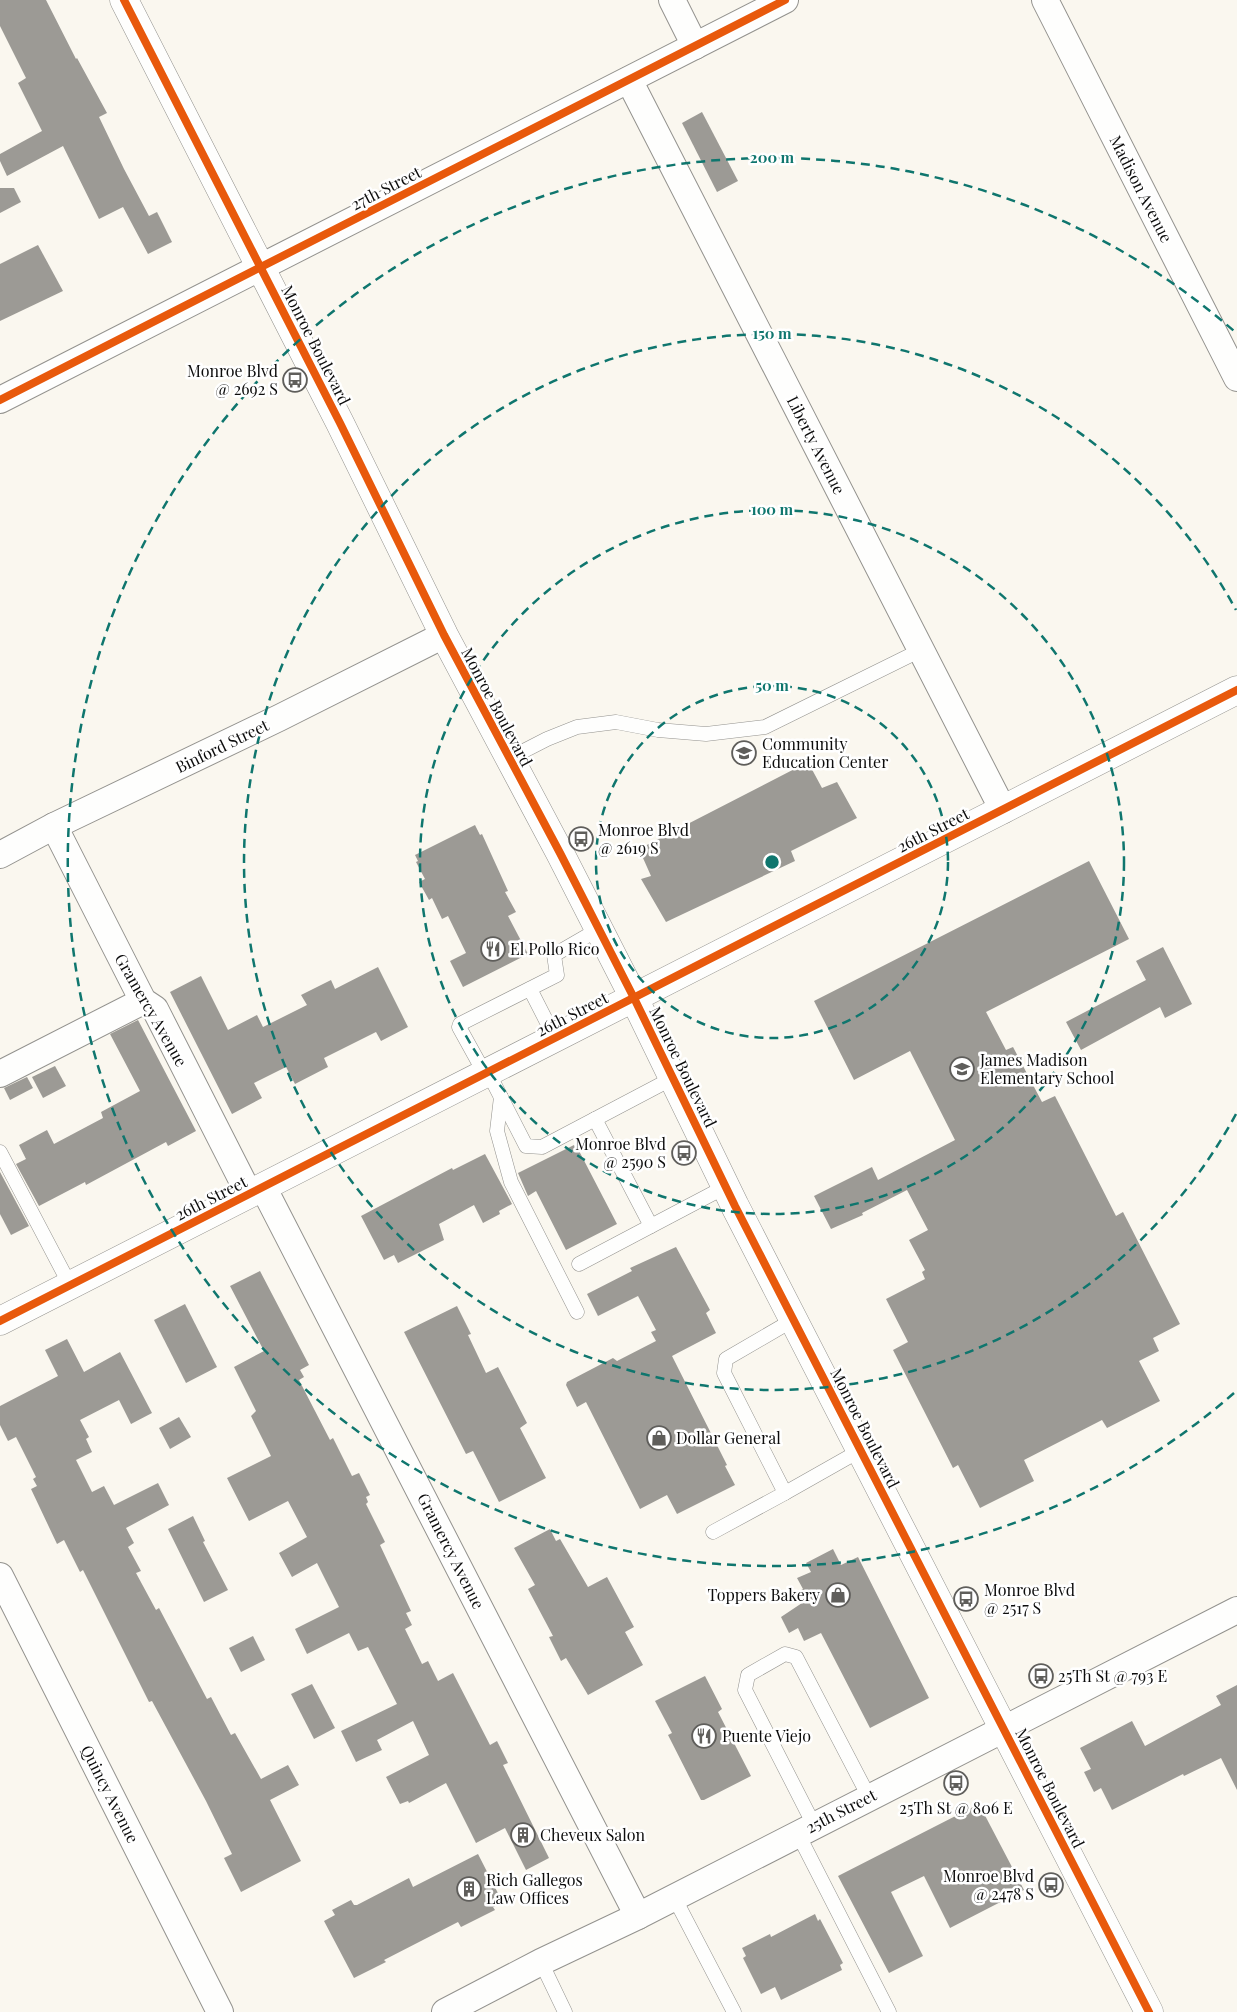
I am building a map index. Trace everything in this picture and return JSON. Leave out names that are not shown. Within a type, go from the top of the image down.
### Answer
[{"type":"street","name":"Monroe Boulevard","points":[[124,0],[340,422],[444,636],[599,929],[725,1186],[1149,2012]]},
{"type":"street","points":[[672,0],[695,46]]},
{"type":"street","name":"27th Street","points":[[0,400],[785,0]]},
{"type":"street","name":"Madison Avenue","points":[[1045,0],[1237,378]]},
{"type":"street","name":"Liberty Avenue","points":[[629,80],[1003,810]]},
{"type":"street","name":"Binford Street","points":[[1,852],[444,636]]},
{"type":"street","name":"26th Street","points":[[0,1321],[1237,690]]},
{"type":"street","name":"Gramercy Avenue","points":[[54,826],[143,1001],[155,1009],[256,1190],[638,1916]]},
{"type":"street","points":[[0,1074],[143,1001]]},
{"type":"street","name":"Quincy Avenue","points":[[0,1576],[220,2012]]},
{"type":"street","name":"25th Street","points":[[445,2012],[541,1962],[674,1898],[1237,1610]]},
{"type":"lane","points":[[508,758],[577,727],[616,722],[658,730],[706,734],[765,727],[921,650]]},
{"type":"lane","points":[[599,929],[554,955],[557,975],[460,1024],[459,1027],[501,1097],[526,1146],[542,1147],[673,1078]]},
{"type":"lane","points":[[530,989],[555,1038]]},
{"type":"lane","points":[[501,1097],[497,1131],[511,1182],[577,1312]]},
{"type":"lane","points":[[595,1119],[651,1226]]},
{"type":"lane","points":[[0,1152],[70,1285]]},
{"type":"lane","points":[[579,1264],[725,1186]]},
{"type":"lane","points":[[785,1493],[724,1373],[726,1359],[794,1320]]},
{"type":"lane","points":[[713,1532],[861,1450]]},
{"type":"lane","points":[[869,1797],[796,1657],[786,1654],[748,1675],[745,1690],[889,2012]]},
{"type":"lane","points":[[674,1898],[734,2012]]},
{"type":"lane","points":[[541,1962],[566,2012]]},
{"type":"building","points":[[0,0],[46,0],[76,59],[107,113],[99,117],[124,169],[149,216],[157,212],[172,242],[148,254],[123,207],[99,219],[63,146],[7,176],[0,161],[0,154],[42,131],[18,83],[26,78],[0,26]]},
{"type":"building","points":[[702,112],[738,181],[717,192],[682,123]]},
{"type":"building","points":[[0,188],[14,188],[21,202],[0,213]]},
{"type":"building","points":[[38,245],[63,291],[0,321],[0,264]]},
{"type":"building","name":"Community Education Center","points":[[808,762],[822,788],[837,782],[857,818],[791,851],[795,861],[666,922],[641,879],[651,876],[639,849]]},
{"type":"building","points":[[475,825],[480,835],[482,834],[508,891],[505,892],[516,912],[508,916],[528,954],[463,987],[450,961],[466,953],[448,916],[442,919],[432,898],[429,900],[419,882],[425,879],[416,862],[418,861],[415,855]]},
{"type":"building","points":[[1089,861],[1129,939],[986,1012],[1006,1050],[1013,1047],[1042,1102],[1055,1096],[1116,1216],[1123,1212],[1180,1324],[1153,1338],[1159,1351],[1139,1361],[1160,1401],[1107,1428],[1102,1420],[1024,1460],[1034,1481],[980,1508],[958,1465],[953,1468],[893,1350],[908,1342],[886,1299],[925,1279],[922,1272],[925,1270],[909,1240],[928,1230],[907,1190],[862,1213],[863,1215],[831,1229],[814,1196],[872,1167],[878,1180],[955,1140],[910,1051],[854,1080],[814,1001]]},
{"type":"building","points":[[1163,947],[1192,1004],[1165,1018],[1160,1007],[1081,1050],[1066,1022],[1146,980],[1136,961]]},
{"type":"building","points":[[378,967],[408,1027],[381,1041],[376,1032],[324,1058],[328,1067],[295,1084],[286,1067],[254,1083],[262,1098],[232,1114],[170,992],[201,976],[228,1030],[257,1015],[263,1027],[307,1005],[301,995],[331,980],[335,989]]},
{"type":"building","points":[[138,1020],[196,1131],[168,1146],[166,1142],[86,1185],[85,1182],[39,1206],[16,1164],[26,1159],[19,1145],[47,1130],[54,1144],[103,1118],[101,1112],[140,1091],[110,1034]]},
{"type":"building","points":[[55,1066],[66,1086],[43,1098],[32,1077]]},
{"type":"building","points":[[27,1077],[33,1088],[10,1100],[4,1088]]},
{"type":"building","points":[[574,1145],[577,1147],[617,1224],[566,1250],[536,1191],[528,1196],[518,1173]]},
{"type":"building","points":[[485,1154],[512,1204],[499,1211],[500,1214],[483,1223],[474,1205],[439,1224],[444,1240],[398,1263],[394,1255],[384,1260],[361,1216],[452,1168],[453,1170]]},
{"type":"building","points":[[0,1172],[29,1226],[11,1235],[0,1214]]},
{"type":"building","points":[[676,1247],[710,1310],[706,1313],[716,1333],[672,1356],[727,1465],[725,1466],[735,1485],[677,1514],[667,1495],[640,1509],[586,1402],[577,1407],[566,1385],[567,1382],[613,1358],[617,1361],[656,1341],[651,1332],[656,1330],[638,1296],[598,1316],[587,1294],[632,1271],[630,1268]]},
{"type":"building","points":[[260,1271],[309,1365],[300,1370],[304,1377],[299,1380],[330,1440],[333,1438],[352,1476],[359,1473],[370,1495],[366,1497],[368,1502],[366,1504],[385,1542],[380,1545],[411,1611],[406,1613],[412,1625],[405,1629],[422,1664],[428,1661],[438,1681],[453,1673],[490,1745],[497,1741],[508,1763],[503,1765],[549,1858],[526,1870],[505,1828],[476,1843],[446,1783],[409,1803],[408,1801],[400,1804],[386,1777],[429,1755],[413,1721],[377,1740],[382,1750],[356,1762],[341,1731],[397,1704],[368,1647],[358,1651],[349,1633],[307,1654],[295,1629],[339,1607],[317,1563],[292,1577],[279,1553],[307,1537],[288,1501],[249,1521],[227,1478],[271,1456],[251,1416],[256,1411],[234,1367],[264,1351],[230,1286]]},
{"type":"building","points":[[185,1304],[217,1367],[186,1383],[154,1320]]},
{"type":"building","points":[[457,1306],[471,1334],[468,1335],[486,1373],[498,1367],[527,1423],[520,1428],[546,1478],[499,1502],[473,1451],[466,1454],[404,1332]]},
{"type":"building","points":[[67,1339],[84,1372],[120,1352],[152,1413],[131,1424],[119,1400],[80,1420],[89,1437],[86,1439],[92,1452],[76,1460],[92,1492],[104,1486],[114,1505],[158,1483],[169,1505],[126,1528],[134,1543],[128,1547],[141,1571],[136,1573],[156,1610],[159,1608],[207,1699],[211,1697],[231,1735],[235,1733],[261,1779],[288,1765],[299,1785],[270,1800],[301,1861],[241,1892],[224,1858],[232,1854],[206,1801],[152,1701],[149,1702],[83,1570],[80,1572],[64,1540],[57,1544],[31,1489],[37,1486],[33,1479],[36,1477],[16,1437],[8,1441],[0,1425],[0,1406],[58,1376],[45,1350]]},
{"type":"building","points":[[179,1417],[191,1437],[170,1449],[159,1428]]},
{"type":"building","points":[[193,1516],[205,1541],[203,1542],[228,1590],[204,1602],[168,1529]]},
{"type":"building","points":[[550,1529],[556,1541],[560,1539],[588,1587],[607,1577],[634,1627],[625,1632],[643,1665],[588,1695],[566,1658],[561,1661],[549,1637],[553,1636],[528,1589],[535,1585],[514,1548]]},
{"type":"building","points":[[833,1549],[841,1565],[858,1557],[929,1698],[870,1728],[821,1633],[804,1641],[798,1628],[789,1633],[781,1617],[802,1603],[797,1592],[803,1589],[797,1578],[811,1572],[806,1563]]},
{"type":"building","points":[[253,1636],[265,1660],[241,1672],[229,1648]]},
{"type":"building","points":[[705,1676],[722,1709],[718,1712],[751,1776],[701,1800],[668,1735],[672,1733],[655,1701]]},
{"type":"building","points":[[312,1684],[335,1728],[314,1739],[291,1694]]},
{"type":"building","points":[[1237,1685],[1237,1790],[1221,1758],[1184,1776],[1183,1774],[1112,1810],[1101,1788],[1094,1792],[1084,1772],[1091,1769],[1080,1748],[1132,1721],[1145,1746],[1221,1705],[1216,1696]]},
{"type":"building","points":[[979,1804],[1024,1890],[950,1928],[924,1876],[891,1892],[923,1956],[889,1973],[838,1876]]},
{"type":"building","points":[[478,1854],[503,1903],[493,1907],[495,1910],[461,1927],[458,1922],[384,1960],[386,1962],[354,1978],[324,1921],[335,1915],[332,1910],[351,1900],[354,1905],[357,1905],[409,1878],[413,1887]]},
{"type":"building","points":[[815,1914],[818,1921],[820,1919],[843,1963],[840,1965],[842,1970],[781,2000],[775,1987],[761,1994],[743,1958],[746,1956],[742,1948],[770,1934],[771,1937]]},
{"type":"cycle path","points":[[124,0],[340,423],[444,635],[560,853],[634,998],[735,1206],[1149,2012]]},
{"type":"cycle path","points":[[0,400],[785,0]]},
{"type":"cycle path","points":[[0,1321],[1237,690]]},
{"type":"place","name":"Monroe Blvd @ 2692 S","points":[[295,380]]},
{"type":"place","name":"Community Education Center","points":[[744,753]]},
{"type":"place","name":"Monroe Blvd @ 2619 S","points":[[581,839]]},
{"type":"place","name":"El Pollo Rico","points":[[493,949]]},
{"type":"place","name":"James Madison Elementary School","points":[[962,1069]]},
{"type":"place","name":"Monroe Blvd @ 2590 S","points":[[684,1153]]},
{"type":"place","name":"Dollar General","points":[[659,1438]]},
{"type":"place","name":"Toppers Bakery","points":[[838,1595]]},
{"type":"place","name":"Monroe Blvd @ 2517 S","points":[[966,1599]]},
{"type":"place","name":"25Th St @ 793 E","points":[[1041,1676]]},
{"type":"place","name":"Puente Viejo","points":[[704,1736]]},
{"type":"place","name":"25Th St @ 806 E","points":[[956,1783]]},
{"type":"place","name":"Cheveux Salon","points":[[523,1835]]},
{"type":"place","name":"Monroe Blvd @ 2478 S","points":[[1051,1885]]},
{"type":"place","name":"Rich Gallegos Law Offices","points":[[469,1889]]}]
